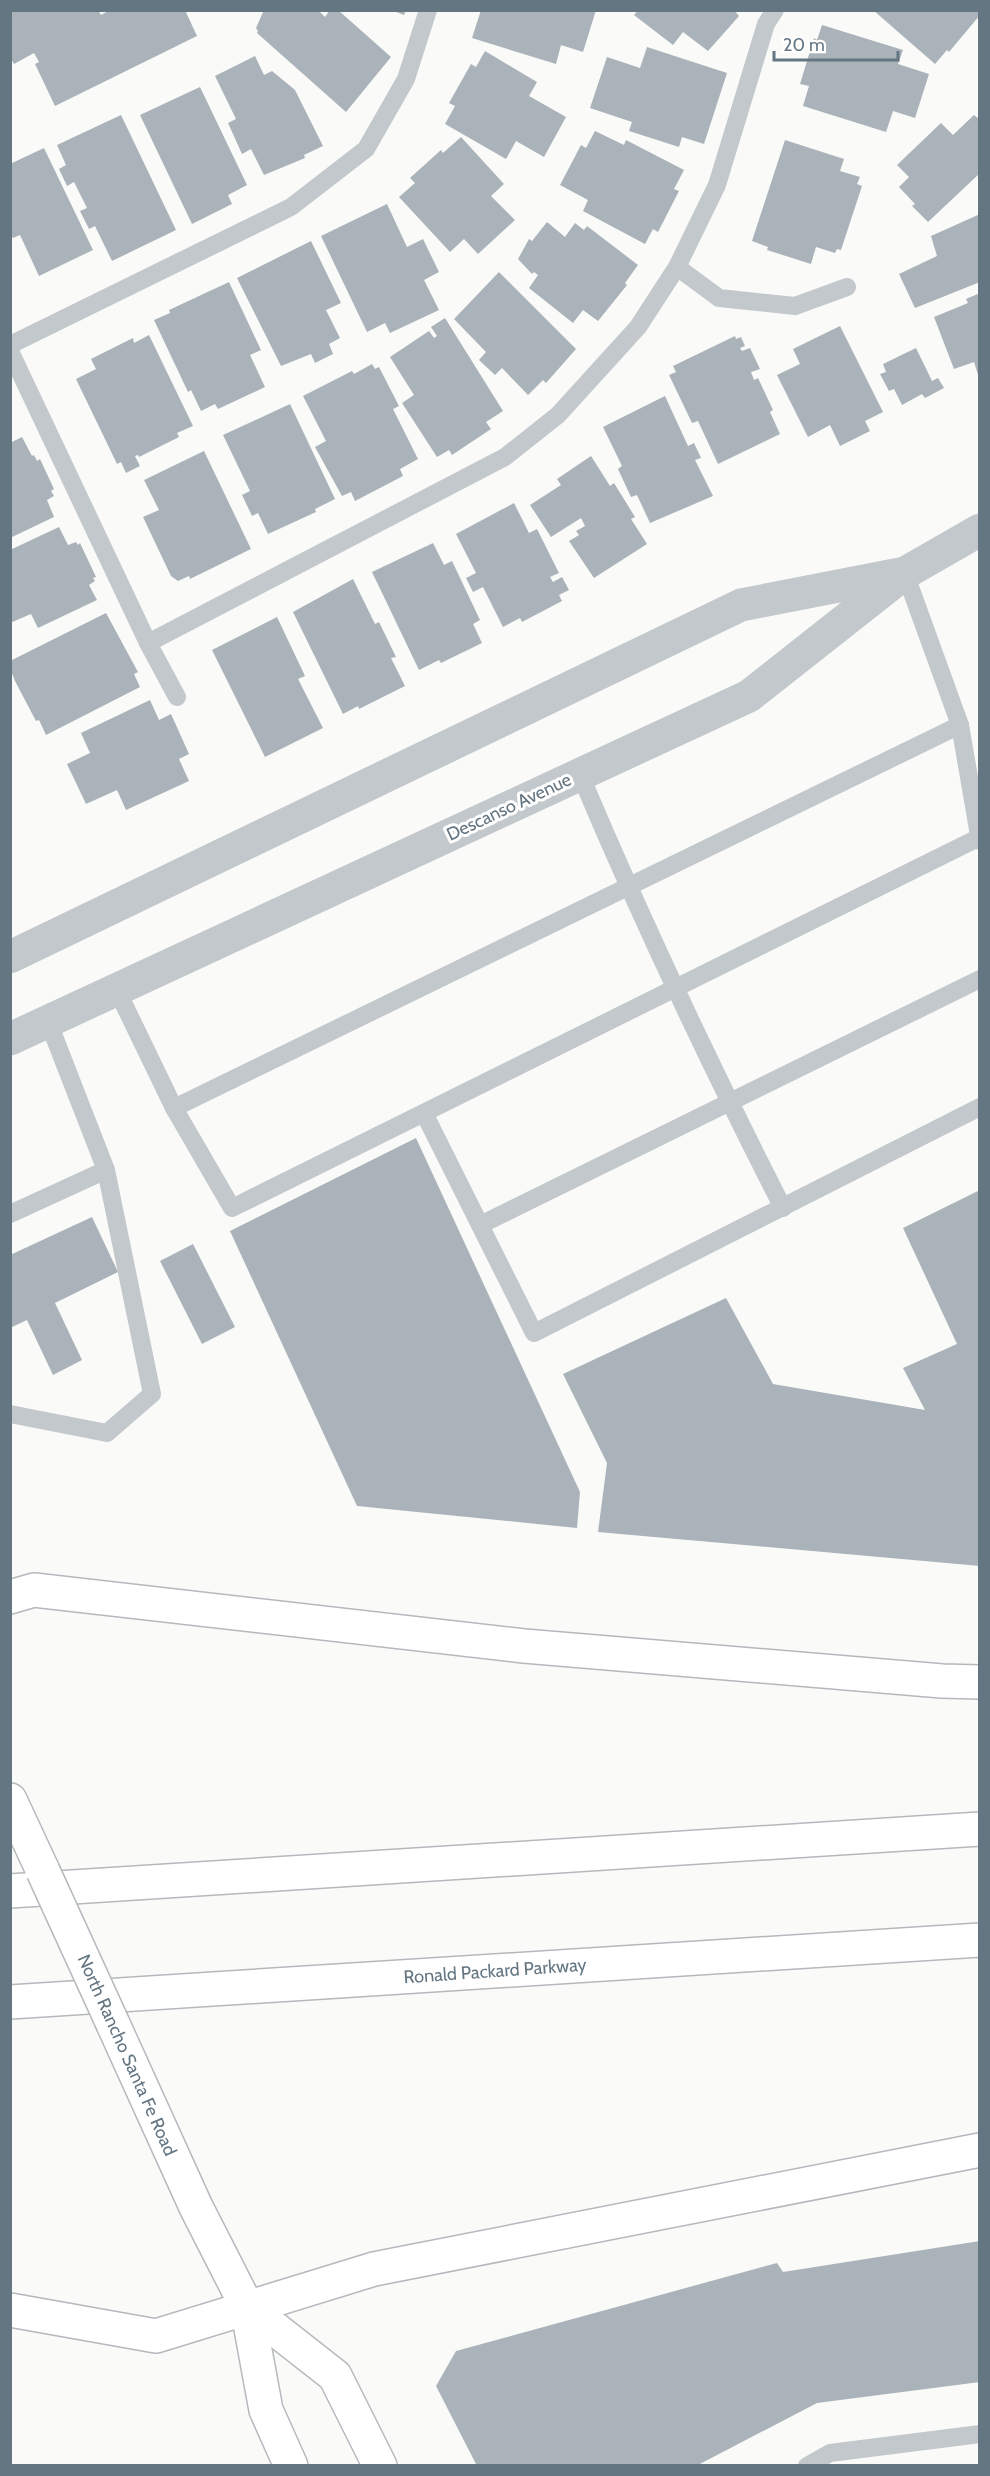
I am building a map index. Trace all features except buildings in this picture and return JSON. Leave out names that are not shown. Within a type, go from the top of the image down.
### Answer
[{"type":"main road","points":[[10,1597],[34,1590],[524,1646],[930,1680],[980,1682]]},
{"type":"main road","name":"North Rancho Santa Fe Road","points":[[10,1800],[196,2207],[247,2307],[266,2410],[291,2466]]},
{"type":"main road","points":[[10,1891],[980,1829]]},
{"type":"main road","name":"Ronald Packard Parkway","points":[[10,2002],[980,1940]]},
{"type":"main road","points":[[10,2310],[156,2336],[374,2269],[980,2150]]},
{"type":"main road","name":"North Rancho Santa Fe Road","points":[[247,2307],[335,2376],[380,2466]]},
{"type":"street","name":"Descanso Avenue","points":[[10,1039],[580,774],[640,749],[749,696],[905,573],[980,530]]},
{"type":"street","points":[[12,954],[741,605],[905,573]]},
{"type":"lane","points":[[10,345],[291,207],[366,149],[406,79],[428,10]]},
{"type":"lane","points":[[148,643],[505,457],[558,415],[638,327],[677,267],[717,185],[766,24],[775,10]]},
{"type":"lane","points":[[677,267],[719,298],[795,306],[847,287]]},
{"type":"lane","points":[[10,351],[148,643],[177,697]]},
{"type":"lane","points":[[117,990],[174,1108],[232,1208],[979,839],[960,725],[905,573]]},
{"type":"lane","points":[[174,1108],[960,725]]},
{"type":"lane","points":[[580,774],[628,887],[675,988],[783,1208]]},
{"type":"lane","points":[[480,1225],[978,983]]},
{"type":"lane","points":[[10,1414],[107,1433],[152,1394],[106,1170],[48,1021]]},
{"type":"lane","points":[[424,1113],[534,1333],[980,1107]]},
{"type":"lane","points":[[10,1214],[106,1170]]},
{"type":"lane","points":[[807,2466],[830,2453],[980,2434]]}]
